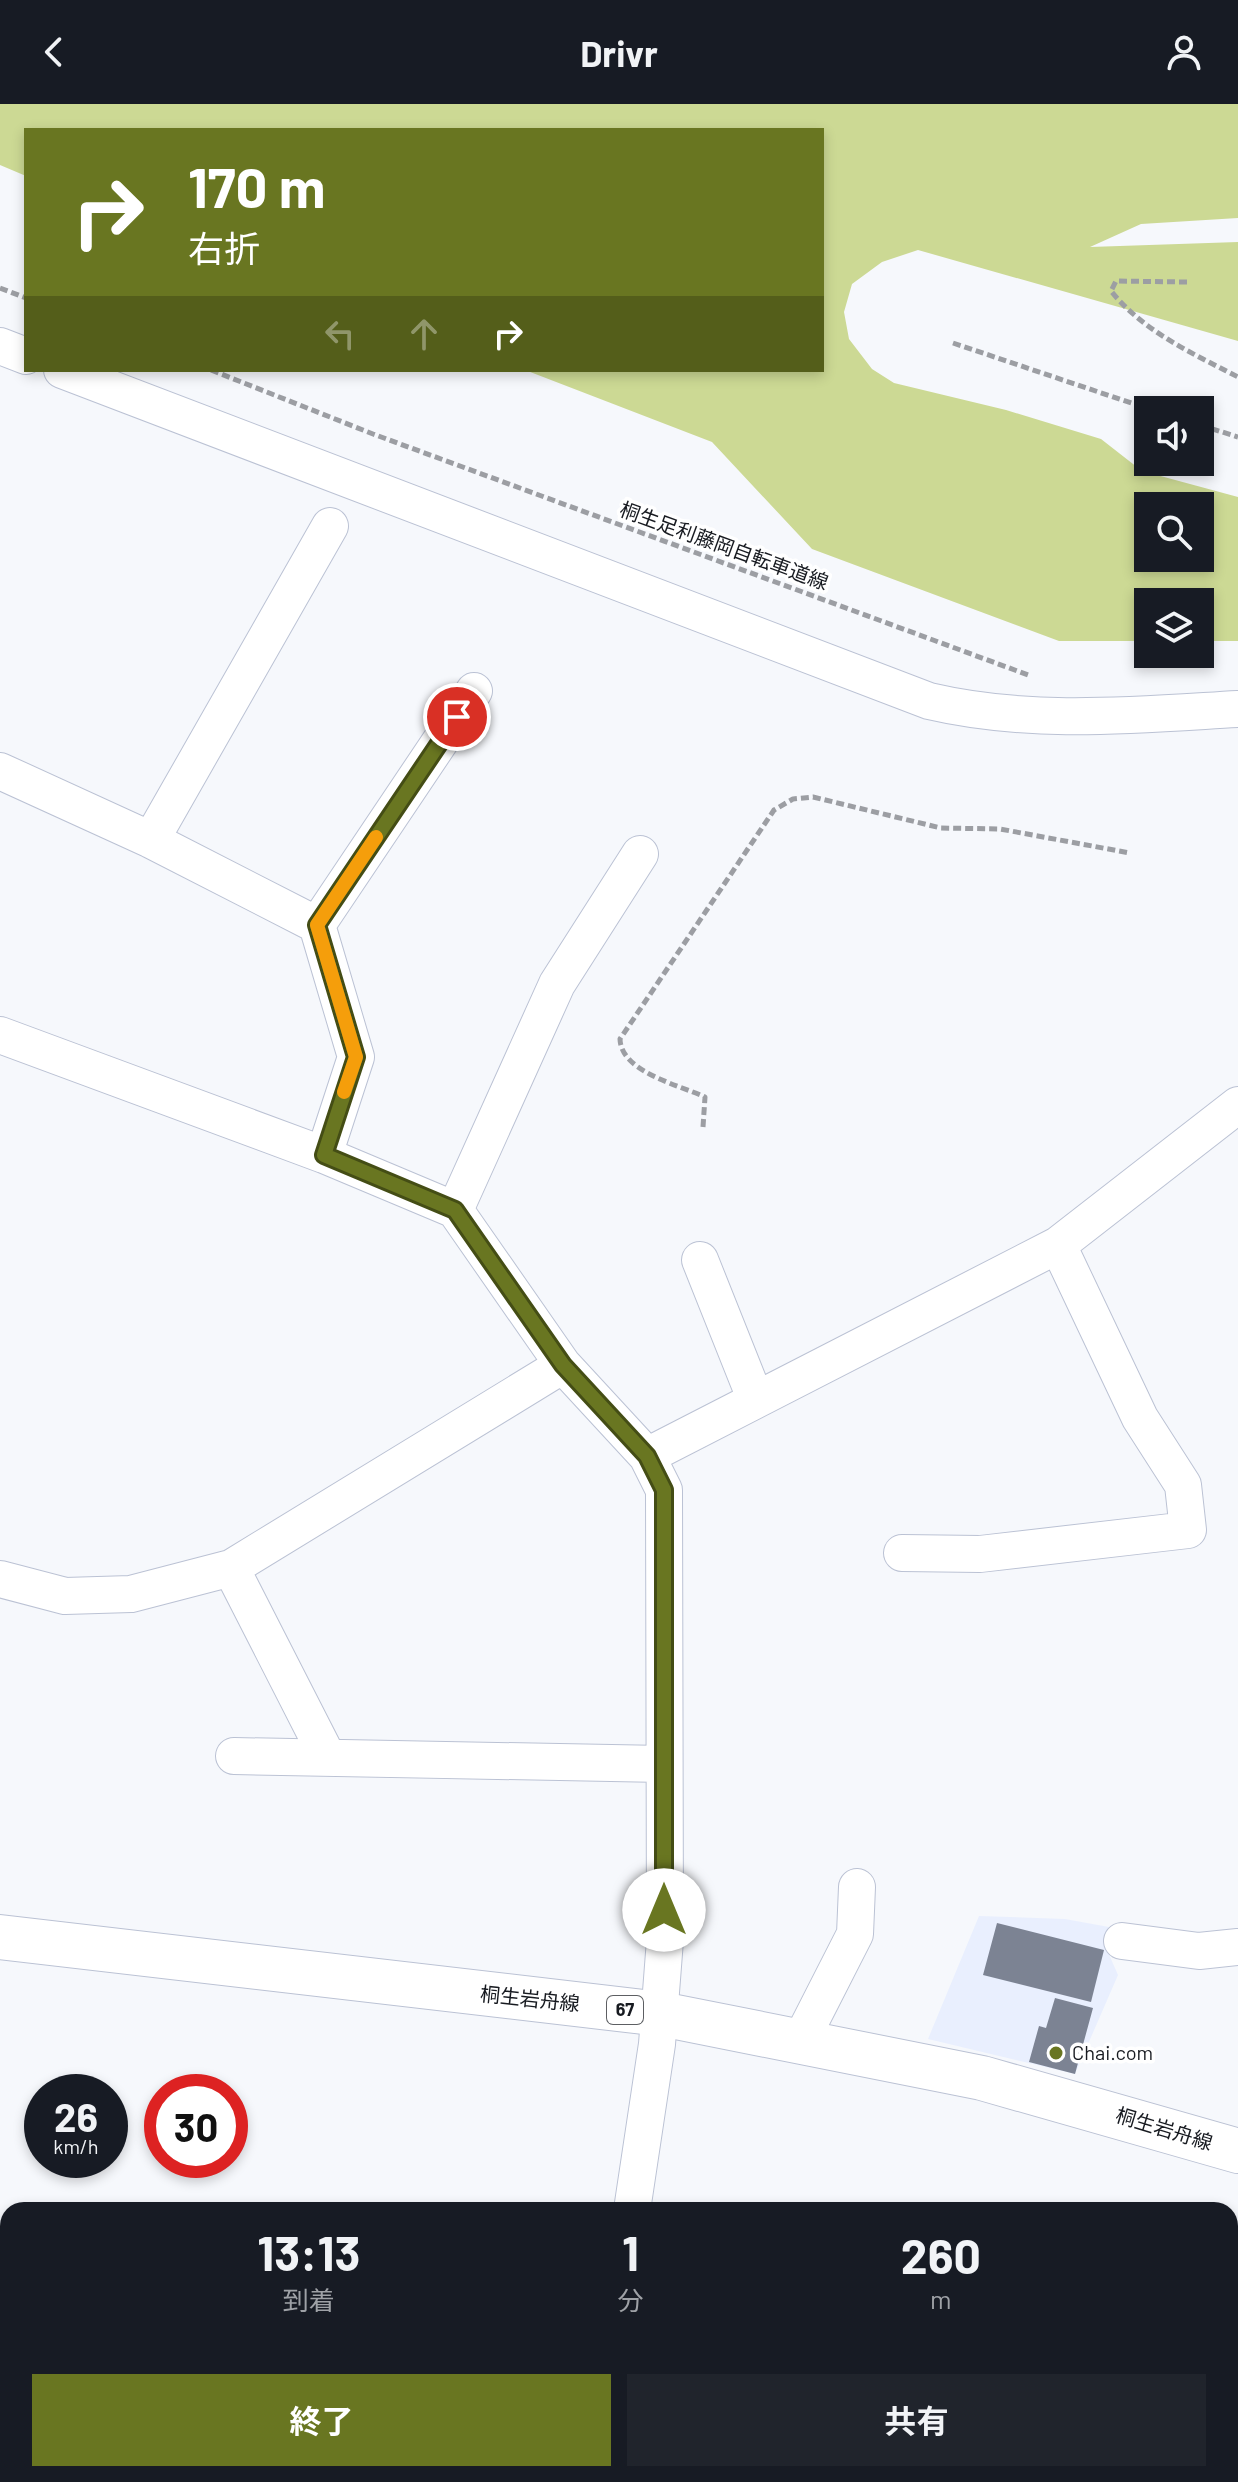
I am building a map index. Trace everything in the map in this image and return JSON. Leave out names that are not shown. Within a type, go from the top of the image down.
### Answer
[{"type":"main road","name":"桐生岩舟線","points":[[0,1937],[661,2014],[982,2078],[1238,2151]]},
{"type":"street","points":[[0,346],[24,355]]},
{"type":"street","points":[[67,372],[929,701],[992,713],[1059,718],[1238,709]]},
{"type":"street","points":[[151,840],[330,526]]},
{"type":"street","points":[[317,925],[474,691]]},
{"type":"street","points":[[0,771],[151,840],[317,925],[356,1057],[324,1155]]},
{"type":"street","points":[[455,1210],[557,984],[640,854]]},
{"type":"street","points":[[0,1035],[324,1155],[455,1210],[563,1365],[647,1456],[664,1490],[665,1940],[661,2014],[633,2202]]},
{"type":"street","points":[[647,1456],[755,1398],[945,1306],[1058,1245],[1238,1105]]},
{"type":"street","points":[[902,1553],[980,1554],[1188,1530],[1183,1485],[1140,1418],[1058,1245]]},
{"type":"street","points":[[700,1260],[755,1398]]},
{"type":"street","points":[[0,1579],[65,1596],[131,1594],[231,1568],[563,1365]]},
{"type":"street","points":[[231,1568],[328,1758]]},
{"type":"street","points":[[234,1756],[663,1764]]},
{"type":"street","points":[[801,2040],[855,1934],[857,1887]]},
{"type":"street","points":[[1122,1941],[1199,1951],[1238,1947]]},
{"type":"path","points":[[1187,282],[1116,281],[1111,291],[1123,306],[1160,336],[1238,377]]},
{"type":"path","points":[[0,288],[24,297]]},
{"type":"path","points":[[953,343],[1134,404]]},
{"type":"path","name":"桐生足利藤岡自転車道線","points":[[216,372],[373,434],[1038,679]]},
{"type":"path","points":[[1214,429],[1238,437]]},
{"type":"path","points":[[703,1127],[705,1097],[631,1063],[620,1050],[620,1039],[774,810],[793,799],[813,797],[941,828],[1000,829],[1130,853]]},
{"type":"shaded area","points":[[979,1916],[1065,1919],[1109,1927],[1104,1943],[1118,1975],[1075,2074],[928,2039]]},
{"type":"green space","points":[[0,104],[1238,104],[1238,218],[1141,224],[1090,247],[1238,242],[1238,341],[918,250],[882,262],[852,284],[844,312],[849,339],[872,369],[894,383],[1006,410],[1101,439],[1134,465],[1134,476],[1160,476],[1238,497],[1238,641],[1214,641],[1214,588],[1134,588],[1134,641],[1059,641],[812,549],[712,442],[530,372],[824,372],[824,128],[24,128],[24,175],[0,165]]},
{"type":"building","points":[[997,1923],[1104,1950],[1091,2002],[983,1975]]},
{"type":"building","points":[[1055,1998],[1093,2008],[1075,2074],[1029,2062],[1039,2026],[1046,2028]]},
{"type":"slow traffic","points":[[344,1092],[356,1057],[317,925],[376,837]]},
{"type":"place","name":"Chai.com","points":[[1056,2053]]},
{"type":"route","points":[[457,717],[317,925],[356,1057],[324,1155],[455,1210],[563,1365],[624,1435],[647,1456],[664,1490],[664,1910]]}]
